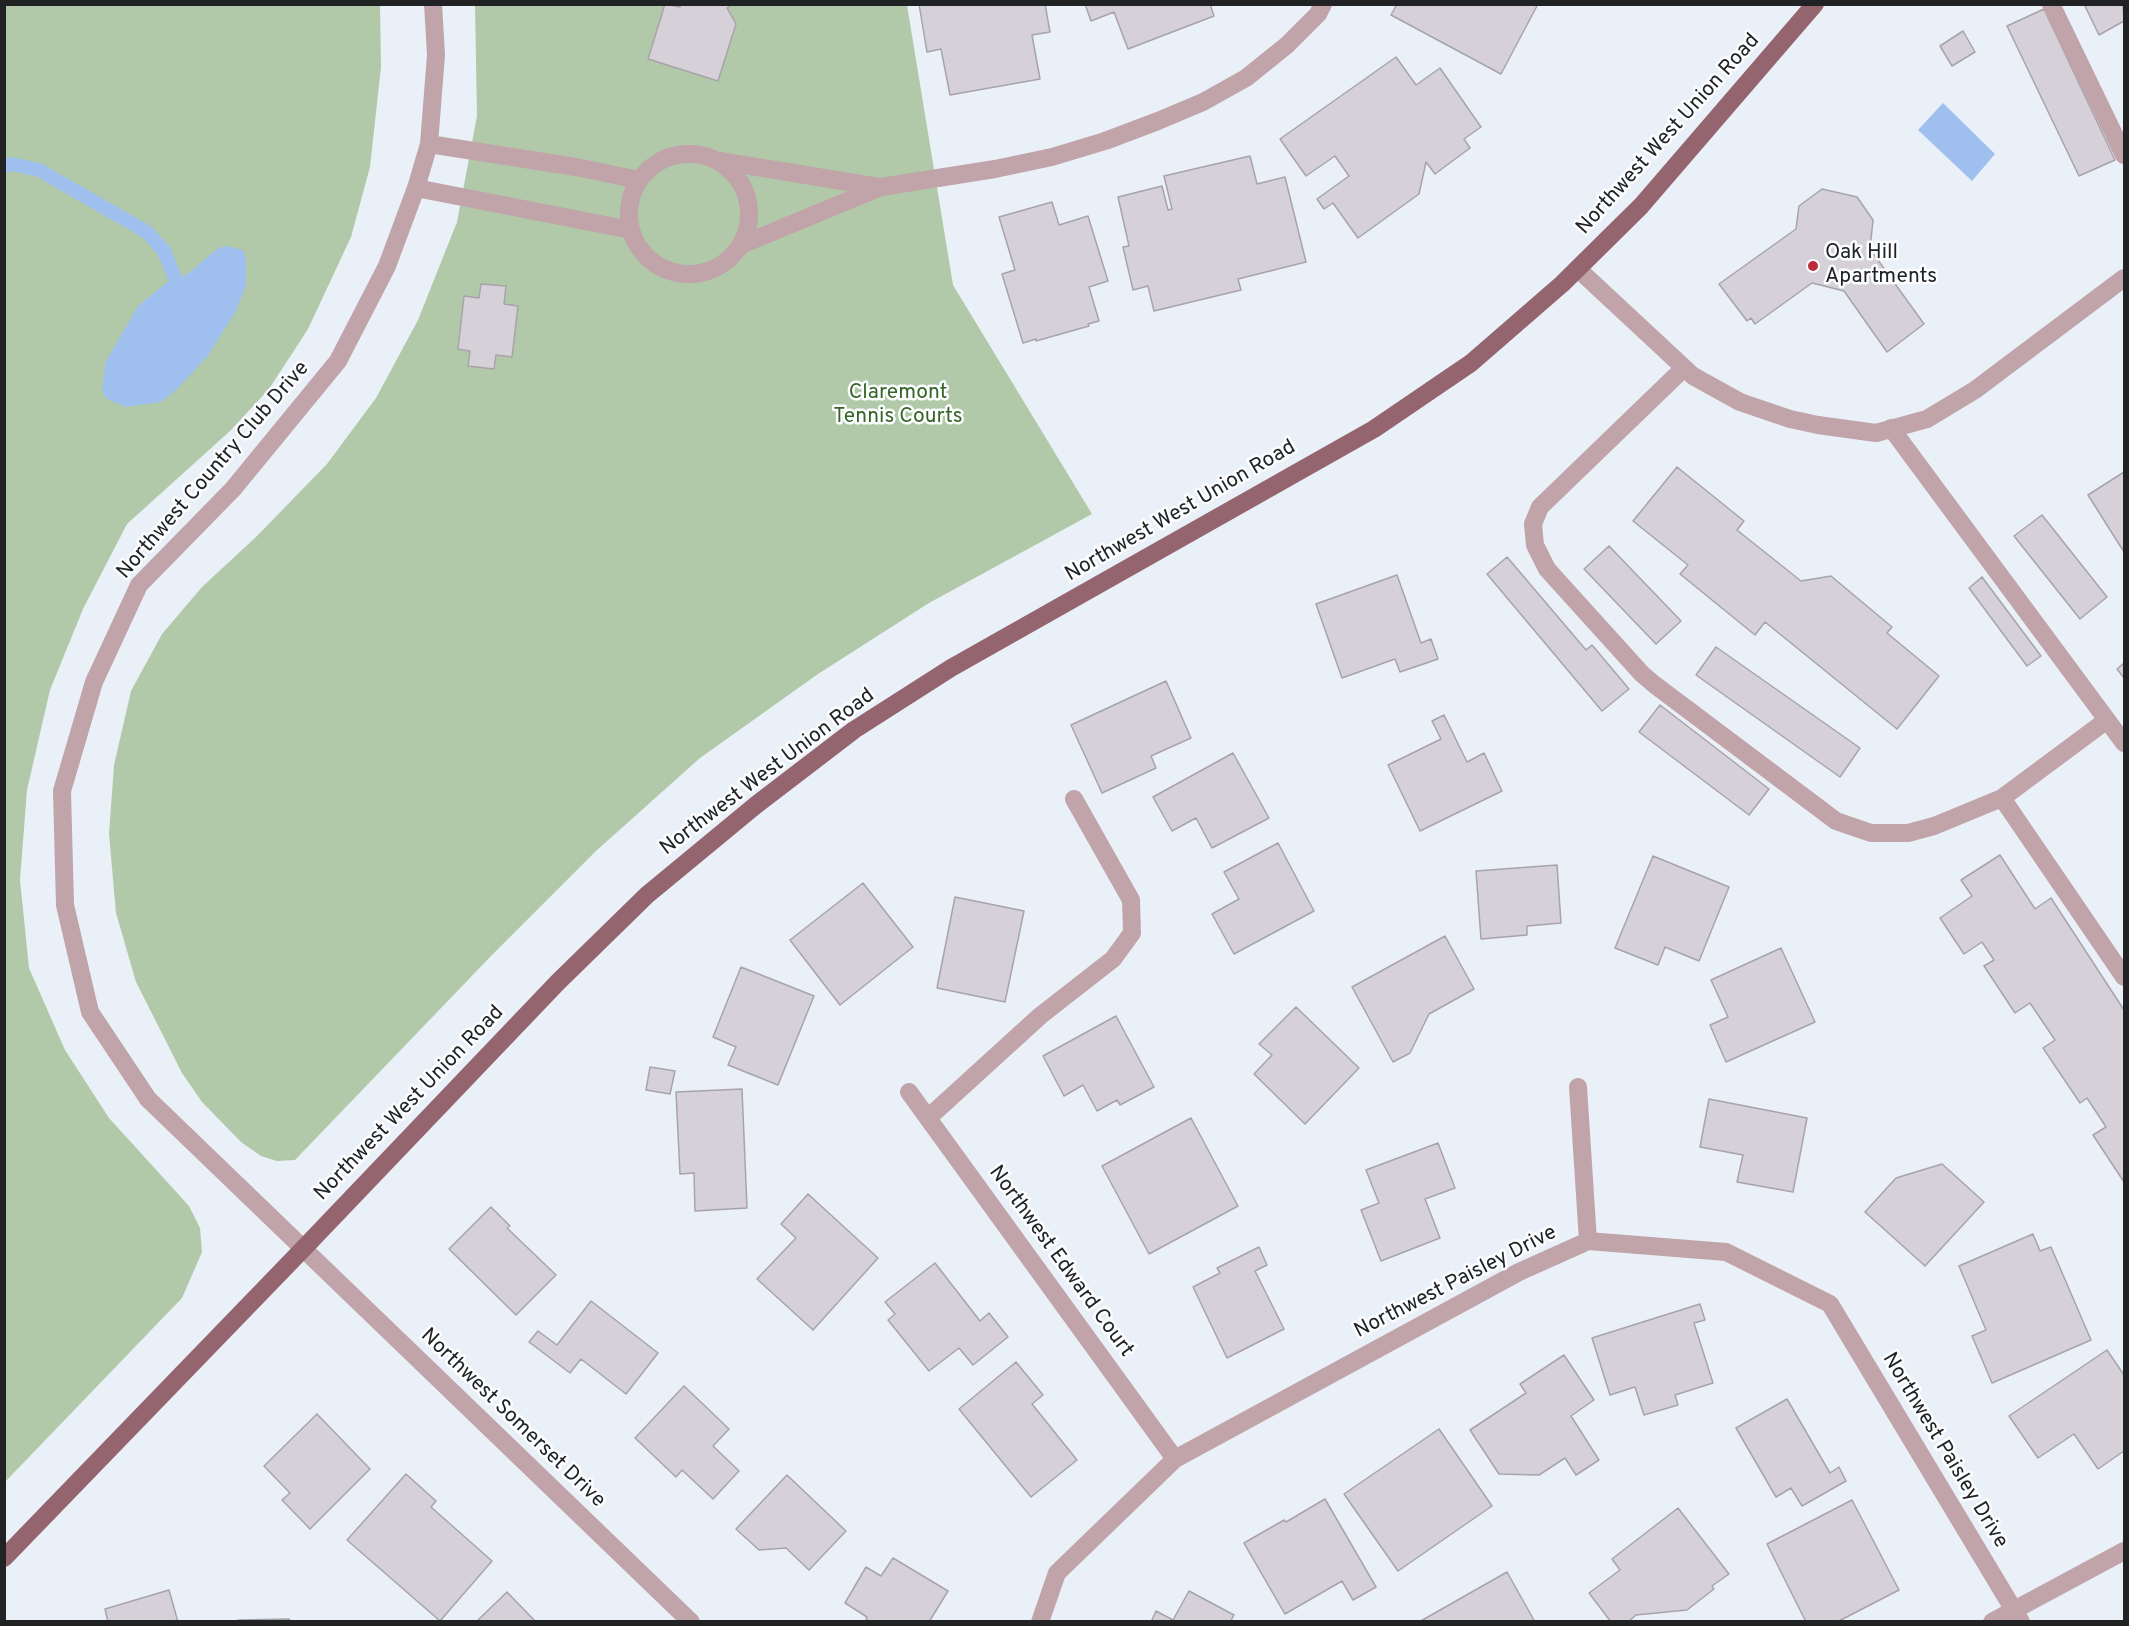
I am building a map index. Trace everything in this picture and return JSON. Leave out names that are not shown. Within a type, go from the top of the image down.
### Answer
[{"type":"main road","name":"Northwest West Union Road","points":[[4,1558],[303,1250],[566,974],[647,895],[756,805],[854,730],[951,668],[1374,429],[1471,363],[1578,268],[1641,206],[1815,4]]},
{"type":"street","name":"Northwest Country Club Drive","points":[[303,1250],[147,1099],[90,1011],[65,904],[62,791],[94,682],[139,585],[234,489],[338,361],[387,266],[416,188],[429,144],[436,55],[433,4]]},
{"type":"street","points":[[741,244],[881,187],[995,169],[1052,157],[1105,141],[1158,121],[1203,102],[1246,78],[1287,45],[1318,14],[1323,4]]},
{"type":"street","points":[[2051,4],[2124,155]]},
{"type":"street","points":[[429,144],[639,180]]},
{"type":"street","points":[[719,161],[737,177],[748,198],[749,222],[741,244],[726,262],[705,273],[681,275],[659,267],[641,251],[631,230],[629,207],[639,180],[652,166],[673,156],[697,154],[719,161],[881,187]]},
{"type":"street","points":[[416,188],[631,230]]},
{"type":"street","points":[[1578,268],[1693,376],[1740,402],[1790,419],[1876,433],[1927,418],[1975,390],[2124,278]]},
{"type":"street","points":[[1684,368],[1540,507],[1533,524],[1535,545],[1547,569],[1642,674],[1655,685],[1836,821],[1871,833],[1908,833],[1934,826],[2002,798],[2107,720]]},
{"type":"street","points":[[1891,428],[2124,743]]},
{"type":"street","points":[[2002,798],[2124,977]]},
{"type":"street","points":[[928,1118],[1041,1016],[1113,959],[1132,933],[1131,900],[1074,799]]},
{"type":"street","points":[[1578,1087],[1588,1241]]},
{"type":"street","name":"Northwest Edward Court","points":[[909,1092],[1174,1459]]},
{"type":"street","name":"Northwest Paisley Drive","points":[[1041,1622],[1057,1573],[1174,1459],[1519,1272],[1588,1241],[1726,1252],[1830,1304],[2018,1616]]},
{"type":"street","name":"Northwest Somerset Drive","points":[[303,1250],[691,1622]]},
{"type":"street","points":[[1992,1622],[2018,1616],[2124,1551]]},
{"type":"green space","points":[[5,5],[380,5],[381,67],[370,167],[351,237],[308,329],[269,389],[230,431],[127,524],[83,609],[50,690],[27,790],[20,880],[29,968],[65,1050],[109,1118],[189,1206],[200,1228],[202,1252],[182,1298],[5,1482]]},
{"type":"green space","name":"Claremont Tennis Courts","points":[[475,5],[907,5],[953,285],[1092,514],[929,603],[818,674],[700,758],[596,851],[492,955],[295,1160],[277,1161],[261,1156],[241,1142],[202,1102],[182,1073],[136,982],[116,913],[109,834],[114,765],[131,691],[162,634],[202,587],[256,537],[327,464],[376,398],[418,320],[457,222],[477,116]]},
{"type":"water","points":[[1943,103],[1995,154],[1972,181],[1918,130]]},
{"type":"water","points":[[226,246],[243,250],[246,259],[246,285],[236,311],[207,357],[176,390],[161,402],[126,407],[109,400],[104,395],[102,387],[106,361],[138,306],[166,283],[189,273],[217,249]]},
{"type":"building","points":[[665,4],[680,7],[681,4],[733,4],[727,8],[736,24],[718,81],[648,59]]},
{"type":"building","points":[[919,4],[1045,4],[1050,32],[1032,35],[1040,79],[950,95],[941,49],[927,52]]},
{"type":"building","points":[[1085,4],[1210,4],[1214,16],[1128,49],[1114,12],[1091,21]]},
{"type":"building","points":[[1397,4],[1538,4],[1501,74],[1391,15]]},
{"type":"building","points":[[2084,4],[2123,4],[2124,21],[2099,35]]},
{"type":"building","points":[[2044,9],[2115,160],[2079,176],[2007,26]]},
{"type":"building","points":[[1963,31],[1975,52],[1952,66],[1940,46]]},
{"type":"building","points":[[1396,57],[1416,85],[1440,68],[1481,127],[1464,139],[1470,148],[1435,174],[1426,162],[1419,194],[1358,238],[1333,203],[1324,209],[1317,199],[1349,176],[1335,156],[1306,176],[1280,139]]},
{"type":"building","points":[[1250,156],[1257,184],[1285,177],[1306,262],[1238,279],[1241,290],[1154,311],[1148,286],[1133,290],[1123,247],[1129,246],[1118,197],[1162,186],[1168,210],[1172,209],[1164,176]]},
{"type":"building","name":"Oak Hill Apartments","points":[[1822,189],[1857,197],[1873,220],[1870,249],[1924,324],[1887,352],[1844,291],[1812,283],[1755,324],[1751,318],[1747,321],[1719,284],[1796,229],[1799,206]]},
{"type":"building","points":[[1052,202],[1059,225],[1088,216],[1108,281],[1089,287],[1099,321],[1088,324],[1089,326],[1023,343],[1002,274],[1015,270],[999,217]]},
{"type":"building","points":[[481,284],[506,286],[504,304],[518,306],[512,357],[496,355],[494,369],[468,366],[470,351],[458,349],[464,296],[479,298]]},
{"type":"building","points":[[1677,467],[1744,521],[1737,530],[1801,581],[1831,576],[1892,627],[1887,633],[1939,676],[1897,729],[1765,622],[1755,635],[1680,574],[1688,565],[1633,521]]},
{"type":"building","points":[[2124,472],[2124,552],[2088,495]]},
{"type":"building","points":[[2042,515],[2107,597],[2080,619],[2014,536]]},
{"type":"building","points":[[1609,546],[1681,621],[1656,644],[1584,569]]},
{"type":"building","points":[[1507,557],[1586,650],[1592,645],[1629,689],[1602,711],[1487,574]]},
{"type":"building","points":[[1397,575],[1421,643],[1431,639],[1438,659],[1400,672],[1395,659],[1342,678],[1316,604]]},
{"type":"building","points":[[1982,577],[2041,656],[2027,666],[1969,588]]},
{"type":"building","points":[[1716,647],[1860,748],[1840,777],[1696,675]]},
{"type":"building","points":[[2124,663],[2124,678],[2117,669]]},
{"type":"building","points":[[1166,681],[1191,738],[1151,756],[1156,768],[1102,793],[1071,725]]},
{"type":"building","points":[[1660,705],[1769,789],[1749,815],[1639,732]]},
{"type":"building","points":[[1444,715],[1467,762],[1484,753],[1502,791],[1420,831],[1388,765],[1441,739],[1432,721]]},
{"type":"building","points":[[1233,753],[1269,818],[1212,848],[1196,818],[1172,831],[1153,797]]},
{"type":"building","points":[[1278,843],[1314,911],[1234,954],[1212,914],[1239,899],[1224,872]]},
{"type":"building","points":[[2000,855],[2035,909],[2051,898],[2124,1010],[2124,1182],[2093,1135],[2106,1127],[2087,1098],[2080,1103],[2043,1048],[2055,1040],[2030,1003],[2015,1013],[1984,966],[1994,960],[1982,942],[1964,954],[1940,918],[1972,896],[1961,880]]},
{"type":"building","points":[[1653,856],[1729,887],[1699,961],[1665,947],[1658,965],[1615,948]]},
{"type":"building","points":[[1557,865],[1561,923],[1527,926],[1527,935],[1481,939],[1476,871]]},
{"type":"building","points":[[863,883],[913,947],[840,1005],[790,940]]},
{"type":"building","points":[[955,897],[1024,911],[1005,1002],[937,988]]},
{"type":"building","points":[[1445,936],[1474,989],[1429,1014],[1410,1053],[1393,1062],[1352,987]]},
{"type":"building","points":[[1781,948],[1815,1022],[1726,1062],[1710,1025],[1728,1017],[1711,980]]},
{"type":"building","points":[[741,967],[814,996],[778,1085],[728,1065],[736,1047],[713,1037]]},
{"type":"building","points":[[1296,1007],[1359,1068],[1305,1124],[1254,1074],[1272,1055],[1259,1044]]},
{"type":"building","points":[[1116,1016],[1154,1087],[1120,1105],[1117,1100],[1097,1111],[1083,1085],[1064,1096],[1043,1056]]},
{"type":"building","points":[[650,1067],[675,1071],[670,1094],[646,1090]]},
{"type":"building","points":[[742,1089],[747,1208],[695,1211],[694,1173],[680,1174],[676,1092]]},
{"type":"building","points":[[1709,1099],[1807,1118],[1793,1192],[1737,1182],[1743,1155],[1700,1147]]},
{"type":"building","points":[[1191,1118],[1238,1206],[1149,1254],[1102,1166]]},
{"type":"building","points":[[1438,1143],[1455,1188],[1425,1199],[1440,1238],[1381,1261],[1361,1210],[1379,1203],[1366,1170]]},
{"type":"building","points":[[1942,1164],[1984,1202],[1925,1266],[1865,1212],[1896,1178]]},
{"type":"building","points":[[808,1194],[878,1258],[813,1330],[757,1279],[796,1238],[781,1224]]},
{"type":"building","points":[[491,1207],[510,1226],[507,1228],[556,1275],[516,1315],[449,1249]]},
{"type":"building","points":[[2033,1234],[2040,1251],[2051,1247],[2091,1340],[1992,1383],[1972,1336],[1986,1330],[1959,1266]]},
{"type":"building","points":[[1259,1247],[1267,1265],[1255,1271],[1284,1329],[1227,1358],[1193,1287],[1220,1273],[1217,1268]]},
{"type":"building","points":[[935,1263],[980,1321],[989,1313],[1008,1337],[973,1365],[959,1348],[929,1371],[888,1320],[895,1314],[885,1302]]},
{"type":"building","points":[[591,1301],[658,1353],[626,1394],[581,1359],[570,1373],[529,1342],[538,1331],[557,1345]]},
{"type":"building","points":[[1700,1304],[1705,1320],[1694,1323],[1713,1383],[1675,1395],[1678,1405],[1644,1415],[1635,1387],[1610,1395],[1592,1338]]},
{"type":"building","points":[[2107,1350],[2124,1375],[2124,1451],[2098,1469],[2074,1434],[2038,1458],[2009,1416]]},
{"type":"building","points":[[1564,1355],[1594,1400],[1571,1416],[1599,1460],[1576,1475],[1565,1458],[1539,1475],[1499,1474],[1470,1430],[1526,1393],[1520,1384]]},
{"type":"building","points":[[1016,1362],[1043,1395],[1032,1404],[1077,1460],[1031,1497],[959,1409]]},
{"type":"building","points":[[684,1386],[729,1429],[713,1446],[739,1471],[713,1499],[682,1470],[676,1477],[635,1438]]},
{"type":"building","points":[[1787,1399],[1830,1473],[1839,1467],[1846,1481],[1802,1506],[1791,1488],[1776,1497],[1736,1428]]},
{"type":"building","points":[[317,1414],[370,1469],[310,1529],[282,1500],[290,1493],[264,1466]]},
{"type":"building","points":[[1439,1429],[1492,1506],[1398,1571],[1344,1494]]},
{"type":"building","points":[[406,1474],[436,1501],[431,1507],[492,1561],[440,1621],[347,1540]]},
{"type":"building","points":[[787,1475],[846,1531],[809,1570],[786,1548],[759,1550],[736,1529]]},
{"type":"building","points":[[1325,1499],[1376,1587],[1353,1600],[1342,1581],[1285,1614],[1244,1543]]},
{"type":"building","points":[[1852,1500],[1899,1590],[1837,1622],[1806,1622],[1767,1544]]},
{"type":"building","points":[[1678,1508],[1729,1574],[1712,1586],[1714,1589],[1687,1610],[1636,1615],[1628,1622],[1611,1622],[1589,1593],[1620,1570],[1612,1559]]},
{"type":"building","points":[[893,1558],[948,1591],[929,1622],[870,1622],[866,1619],[867,1617],[845,1603],[866,1567],[881,1576]]},
{"type":"building","points":[[1507,1572],[1535,1622],[1419,1622]]},
{"type":"building","points":[[169,1590],[178,1622],[108,1622],[105,1609]]},
{"type":"building","points":[[1189,1591],[1234,1615],[1230,1622],[1151,1622],[1156,1611],[1173,1620]]},
{"type":"building","points":[[507,1592],[536,1622],[476,1622]]},
{"type":"building","points":[[289,1619],[291,1622],[238,1622],[238,1620]]},
{"type":"waterway","points":[[4,166],[12,164],[39,170],[147,232],[164,251],[175,278]]},
{"type":"place","name":"Oak Hill Apartments","points":[[1813,266]]}]
